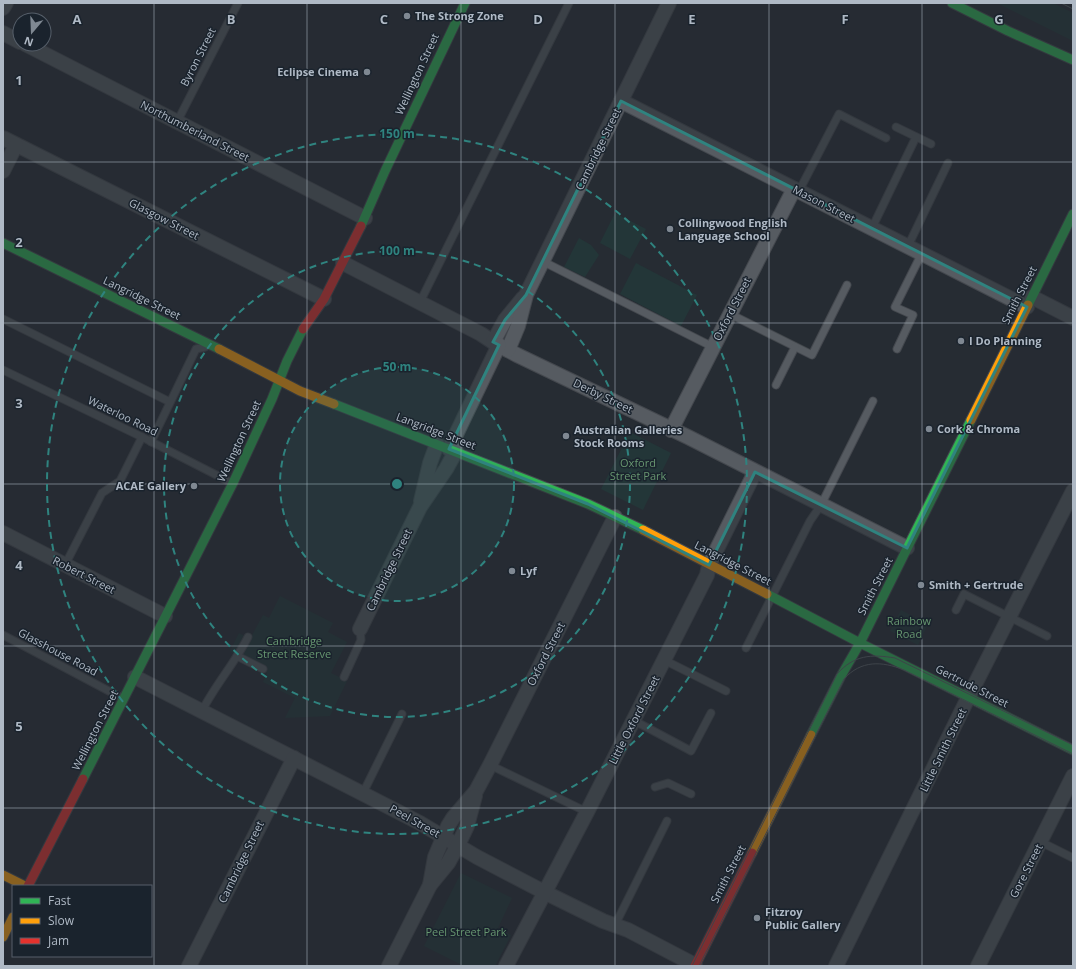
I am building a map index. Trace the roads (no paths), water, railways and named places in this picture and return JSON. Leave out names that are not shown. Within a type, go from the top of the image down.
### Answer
[{"type":"street","points":[[3,8],[6,3]]},
{"type":"street","name":"Wellington Street","points":[[29,885],[232,483],[272,399],[287,361],[304,328],[324,299],[343,263],[465,3]]},
{"type":"street","name":"Cambridge Street","points":[[420,507],[430,463],[447,448],[500,346],[518,326],[526,295],[668,3]]},
{"type":"street","points":[[952,3],[1008,31],[1073,60]]},
{"type":"street","points":[[3,33],[12,38]]},
{"type":"street","name":"Northumberland Street","points":[[40,52],[365,218]]},
{"type":"street","name":"Mason Street","points":[[621,101],[922,253],[1029,302],[1073,318]]},
{"type":"street","name":"Glasgow Street","points":[[3,138],[324,299]]},
{"type":"street","points":[[3,171],[16,145]]},
{"type":"street","name":"Oxford Street","points":[[671,430],[730,314],[797,190]]},
{"type":"street","name":"Smith Street","points":[[695,965],[841,676],[860,643],[1073,214]]},
{"type":"street","name":"Langridge Street","points":[[3,243],[211,345],[300,391],[581,501],[614,516],[860,643]]},
{"type":"street","name":"Derby Street","points":[[343,263],[481,334],[500,346],[907,548]]},
{"type":"street","name":"Cambridge Street","points":[[360,629],[420,507],[446,469],[447,448]]},
{"type":"street","name":"Little Oxford Street","points":[[506,966],[587,812],[614,766],[634,720],[707,575],[709,565],[755,472]]},
{"type":"street","name":"Little Smith Street","points":[[836,966],[968,698],[1073,491]]},
{"type":"street","name":"Oxford Street","points":[[430,885],[435,857],[443,836],[453,818],[476,791],[490,765],[614,516]]},
{"type":"street","name":"Robert Street","points":[[3,533],[165,616]]},
{"type":"street","name":"Gertrude Street","points":[[860,643],[1073,750]]},
{"type":"street","name":"Peel Street","points":[[135,677],[363,793],[443,836],[477,857],[544,892],[604,921],[628,930],[695,965]]},
{"type":"street","name":"Cambridge Street","points":[[189,966],[294,758]]},
{"type":"street","name":"Gore Street","points":[[978,966],[1073,776]]},
{"type":"street","name":"Oxford Street","points":[[389,966],[430,885],[448,863],[458,845],[467,826],[476,791]]},
{"type":"street","points":[[3,875],[23,885]]},
{"type":"street","points":[[3,937],[12,919]]},
{"type":"lane","name":"Byron Street","points":[[177,122],[238,3]]},
{"type":"lane","points":[[420,302],[569,3]]},
{"type":"lane","points":[[797,190],[839,114],[886,138]]},
{"type":"lane","points":[[896,127],[931,144]]},
{"type":"lane","points":[[872,228],[916,137]]},
{"type":"lane","points":[[908,246],[948,163]]},
{"type":"lane","points":[[897,349],[913,315],[895,306],[922,253]]},
{"type":"lane","points":[[542,261],[713,347]]},
{"type":"lane","points":[[730,314],[812,355],[847,285]]},
{"type":"lane","points":[[3,319],[170,402]]},
{"type":"lane","points":[[151,442],[196,349],[211,345]]},
{"type":"lane","points":[[776,385],[795,347]]},
{"type":"lane","name":"Waterloo Road","points":[[3,370],[142,437],[232,483]]},
{"type":"lane","points":[[746,648],[810,521],[821,505],[873,401]]},
{"type":"lane","points":[[65,565],[102,493],[120,481],[142,437]]},
{"type":"lane","points":[[956,610],[964,594],[1047,636]]},
{"type":"lane","name":"Cambridge Street","points":[[344,677],[361,640],[360,629]]},
{"type":"lane","name":"Glasshouse Road","points":[[3,635],[124,699]]},
{"type":"lane","points":[[202,711],[209,696],[238,656],[248,637]]},
{"type":"lane","points":[[238,656],[263,669]]},
{"type":"lane","points":[[664,660],[726,691]]},
{"type":"lane","points":[[634,720],[691,750],[711,713]]},
{"type":"lane","points":[[363,793],[402,714]]},
{"type":"lane","points":[[490,765],[587,812]]},
{"type":"lane","points":[[655,787],[668,783],[691,794]]},
{"type":"lane","points":[[615,925],[667,821]]},
{"type":"lane","points":[[1040,842],[1073,858]]},
{"type":"tram line","points":[[1061,3],[1073,9]]},
{"type":"tram line","points":[[692,966],[837,674],[850,663],[863,657],[871,656],[895,658],[1073,745]]},
{"type":"tram line","points":[[699,966],[844,679],[857,668],[865,665],[880,664],[904,670],[1073,754]]},
{"type":"place","name":"The Strong Zone","points":[[407,16]]},
{"type":"place","name":"Eclipse Cinema","points":[[367,72]]},
{"type":"place","name":"Collingwood English Language School","points":[[670,229]]},
{"type":"place","name":"I Do Planning","points":[[961,341]]},
{"type":"place","name":"Cork & Chroma","points":[[929,429]]},
{"type":"place","name":"Australian Galleries Stock Rooms","points":[[566,436]]},
{"type":"place","name":"ACAE Gallery","points":[[194,486]]},
{"type":"place","name":"Lyf","points":[[512,571]]},
{"type":"place","name":"Smith + Gertrude","points":[[921,585]]},
{"type":"place","name":"Fitzroy Public Gallery","points":[[757,918]]},
{"type":"park label","name":"Oxford Street Park","points":[[638,469]]},
{"type":"park label","name":"Rainbow Road","points":[[909,627]]},
{"type":"park label","name":"Cambridge Street Reserve","points":[[294,647]]},
{"type":"park label","name":"Peel Street Park","points":[[466,932]]}]
